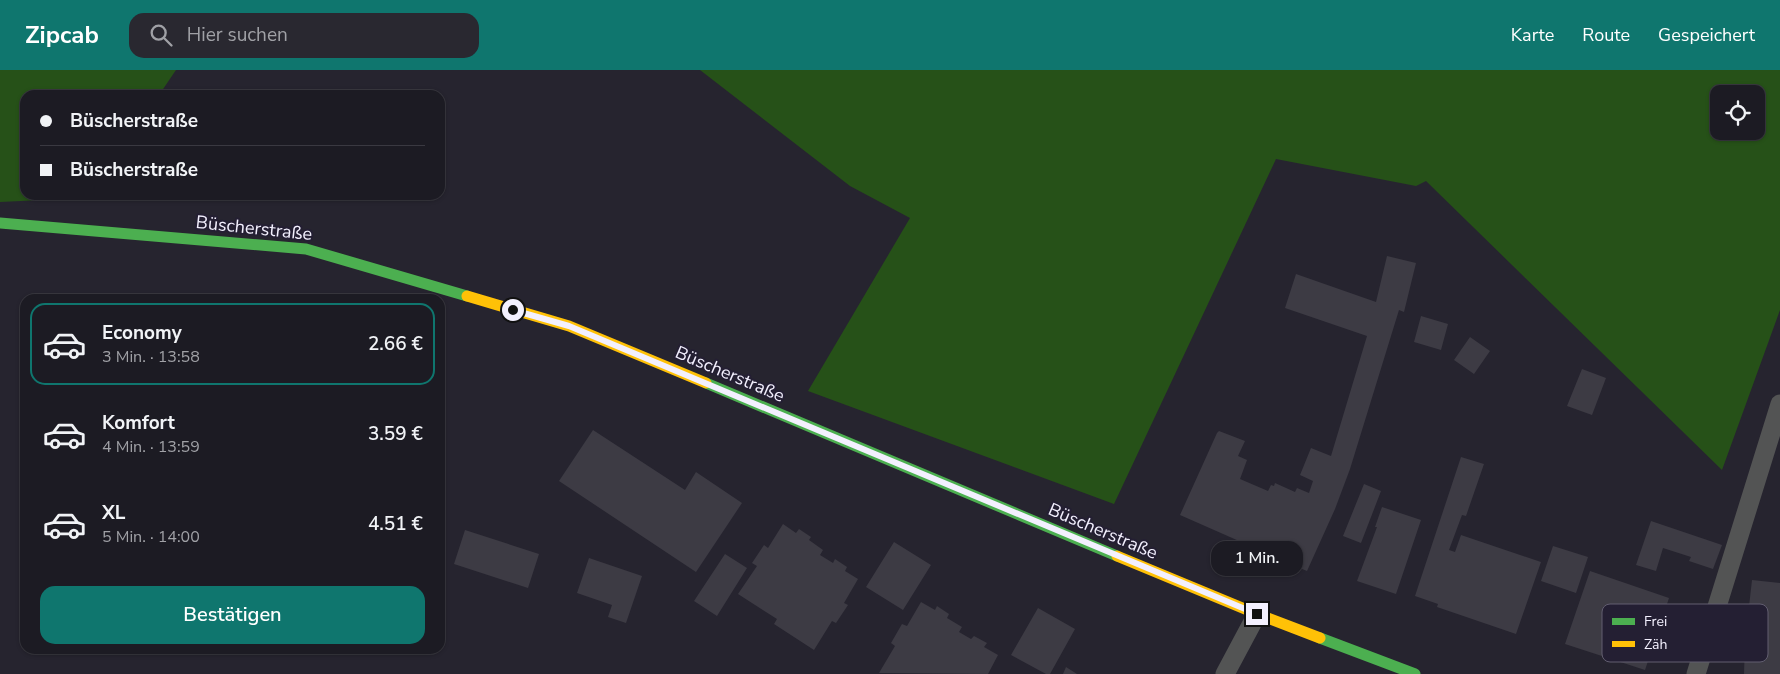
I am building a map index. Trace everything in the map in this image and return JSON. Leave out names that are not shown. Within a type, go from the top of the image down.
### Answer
[{"type":"street","name":"Büscherstraße","points":[[0,223],[306,249],[569,326],[1257,614],[1415,674]]},
{"type":"lane","points":[[1718,604],[1780,404]]},
{"type":"lane","points":[[1225,674],[1257,614]]},
{"type":"lane","points":[[1696,674],[1700,662]]},
{"type":"green space","points":[[0,70],[176,70],[162,90],[20,90],[20,200],[42,200],[0,202]]},
{"type":"green space","points":[[700,70],[1780,70],[1780,310],[1722,470],[1426,181],[1416,186],[1276,159],[1114,504],[808,391],[910,218],[850,186]]},
{"type":"building","points":[[1387,256],[1416,263],[1404,312],[1399,310],[1350,469],[1335,509],[1307,571],[1285,562],[1280,576],[1262,568],[1266,554],[1264,552],[1180,515],[1219,431],[1245,441],[1238,456],[1247,460],[1240,479],[1268,491],[1271,485],[1274,486],[1275,483],[1295,492],[1297,488],[1309,493],[1313,481],[1300,475],[1311,448],[1331,456],[1367,336],[1285,308],[1296,274],[1376,302]]},
{"type":"building","points":[[1421,316],[1448,324],[1441,350],[1414,342]]},
{"type":"building","points":[[1470,337],[1490,351],[1474,374],[1454,360]]},
{"type":"building","points":[[1582,369],[1606,378],[1592,415],[1567,406]]},
{"type":"building","points":[[593,430],[685,490],[696,472],[742,503],[696,572],[559,481]]},
{"type":"building","points":[[1461,457],[1484,464],[1466,516],[1462,515],[1449,550],[1455,552],[1461,535],[1541,562],[1516,634],[1437,607],[1438,604],[1415,596]]},
{"type":"building","points":[[1364,484],[1381,491],[1361,543],[1343,536]]},
{"type":"building","points":[[1382,507],[1421,520],[1396,594],[1357,581],[1377,527],[1375,527]]},
{"type":"building","points":[[1651,521],[1722,545],[1713,569],[1689,561],[1691,557],[1663,548],[1656,571],[1636,565]]},
{"type":"building","points":[[783,524],[796,533],[799,529],[811,537],[809,540],[823,550],[820,555],[833,563],[835,559],[847,567],[845,571],[858,579],[844,603],[848,605],[836,623],[832,621],[814,650],[774,624],[777,619],[738,594],[757,566],[752,563],[764,545],[768,548]]},
{"type":"building","points":[[465,530],[539,554],[528,588],[454,564]]},
{"type":"building","points":[[894,542],[931,565],[903,610],[866,587]]},
{"type":"building","points":[[1553,546],[1588,557],[1576,593],[1541,581]]},
{"type":"building","points":[[725,554],[747,568],[717,616],[694,601]]},
{"type":"building","points":[[589,558],[642,576],[626,623],[608,617],[612,605],[577,593]]},
{"type":"building","points":[[1590,571],[1669,598],[1667,604],[1602,604],[1602,656],[1565,644]]},
{"type":"building","points":[[1752,580],[1780,583],[1780,674],[1744,674],[1744,662],[1768,662],[1768,604],[1749,604]]},
{"type":"building","points":[[921,602],[935,610],[937,606],[949,614],[947,618],[962,627],[959,632],[971,639],[974,636],[987,643],[984,647],[998,655],[988,674],[879,673],[895,646],[891,643],[902,624],[907,626]]},
{"type":"building","points":[[1038,608],[1075,629],[1050,674],[1046,674],[1011,655]]},
{"type":"building","points":[[1620,662],[1648,662],[1645,670]]},
{"type":"building","points":[[1066,667],[1077,674],[1063,674]]},
{"type":"traffic: fast","points":[[0,223],[306,249],[467,296]]},
{"type":"traffic: fast","points":[[706,383],[1117,556]]},
{"type":"traffic: fast","points":[[1320,638],[1415,674]]},
{"type":"traffic: slow","points":[[467,296],[569,326],[706,383]]},
{"type":"traffic: slow","points":[[1117,556],[1320,638]]},
{"type":"route","points":[[513,310],[569,326],[1257,614]]}]
